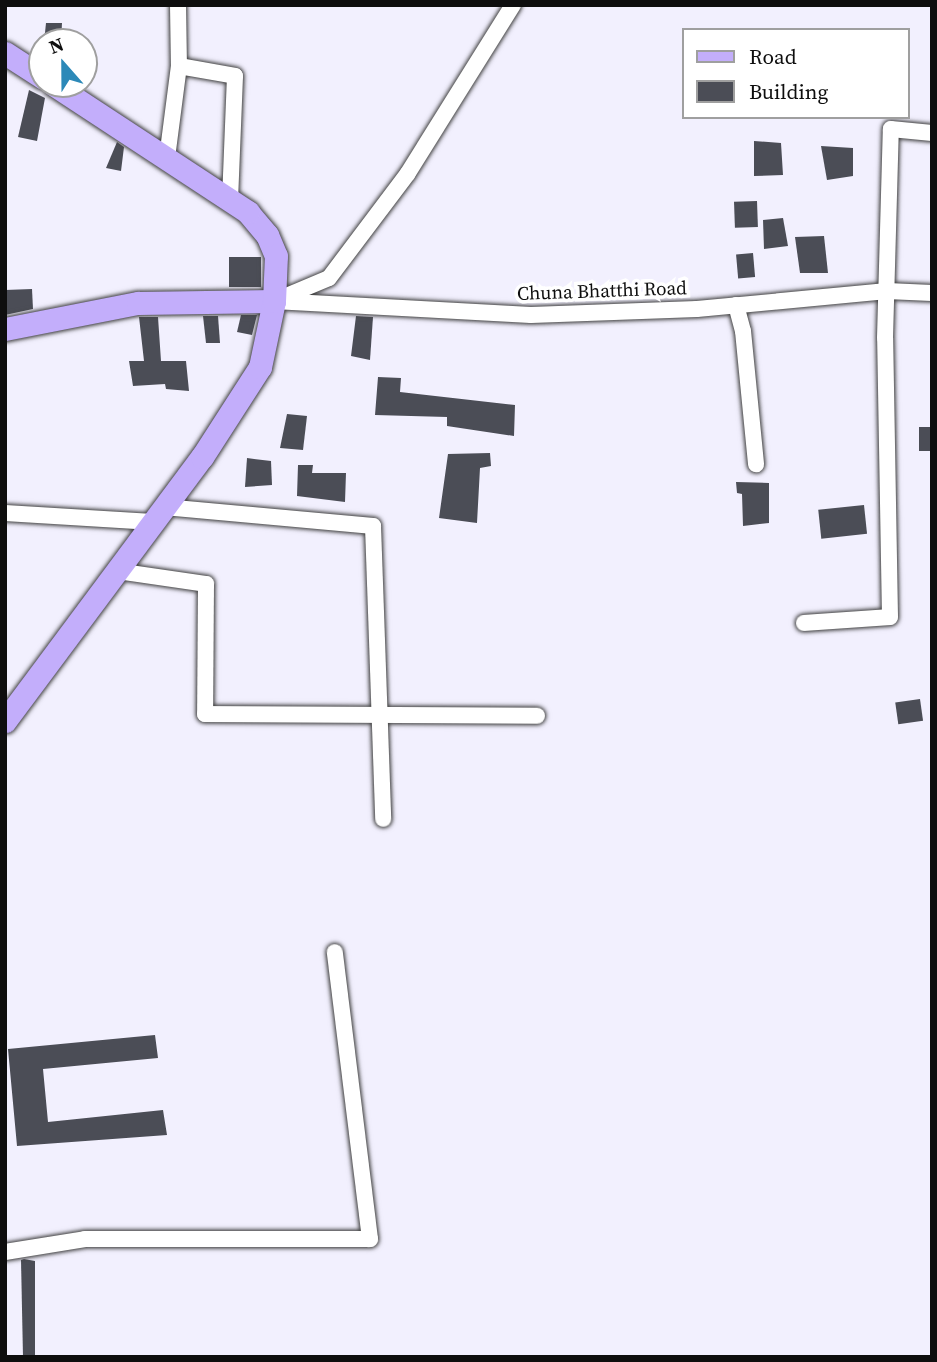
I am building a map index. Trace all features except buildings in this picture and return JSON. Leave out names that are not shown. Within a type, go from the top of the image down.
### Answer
[{"type":"street","points":[[167,158],[179,66],[178,5]]},
{"type":"street","points":[[5,329],[138,303],[274,301],[329,278],[408,173],[513,5]]},
{"type":"street","points":[[5,53],[28,68]]},
{"type":"street","points":[[179,66],[235,76],[230,200]]},
{"type":"street","points":[[5,721],[158,515],[260,367],[274,301],[276,256],[267,235],[230,200],[74,98]]},
{"type":"street","points":[[804,623],[890,617],[885,506],[891,129],[932,133]]},
{"type":"street","name":"Chuna Bhatthi Road","points":[[274,301],[531,315],[736,305],[887,291],[932,293]]},
{"type":"street","points":[[736,305],[743,331],[756,464]]},
{"type":"street","points":[[5,513],[158,515],[373,526],[383,819]]},
{"type":"street","points":[[117,571],[206,584],[205,714],[537,716]]},
{"type":"street","points":[[5,1252],[85,1239],[370,1239],[335,952]]}]
